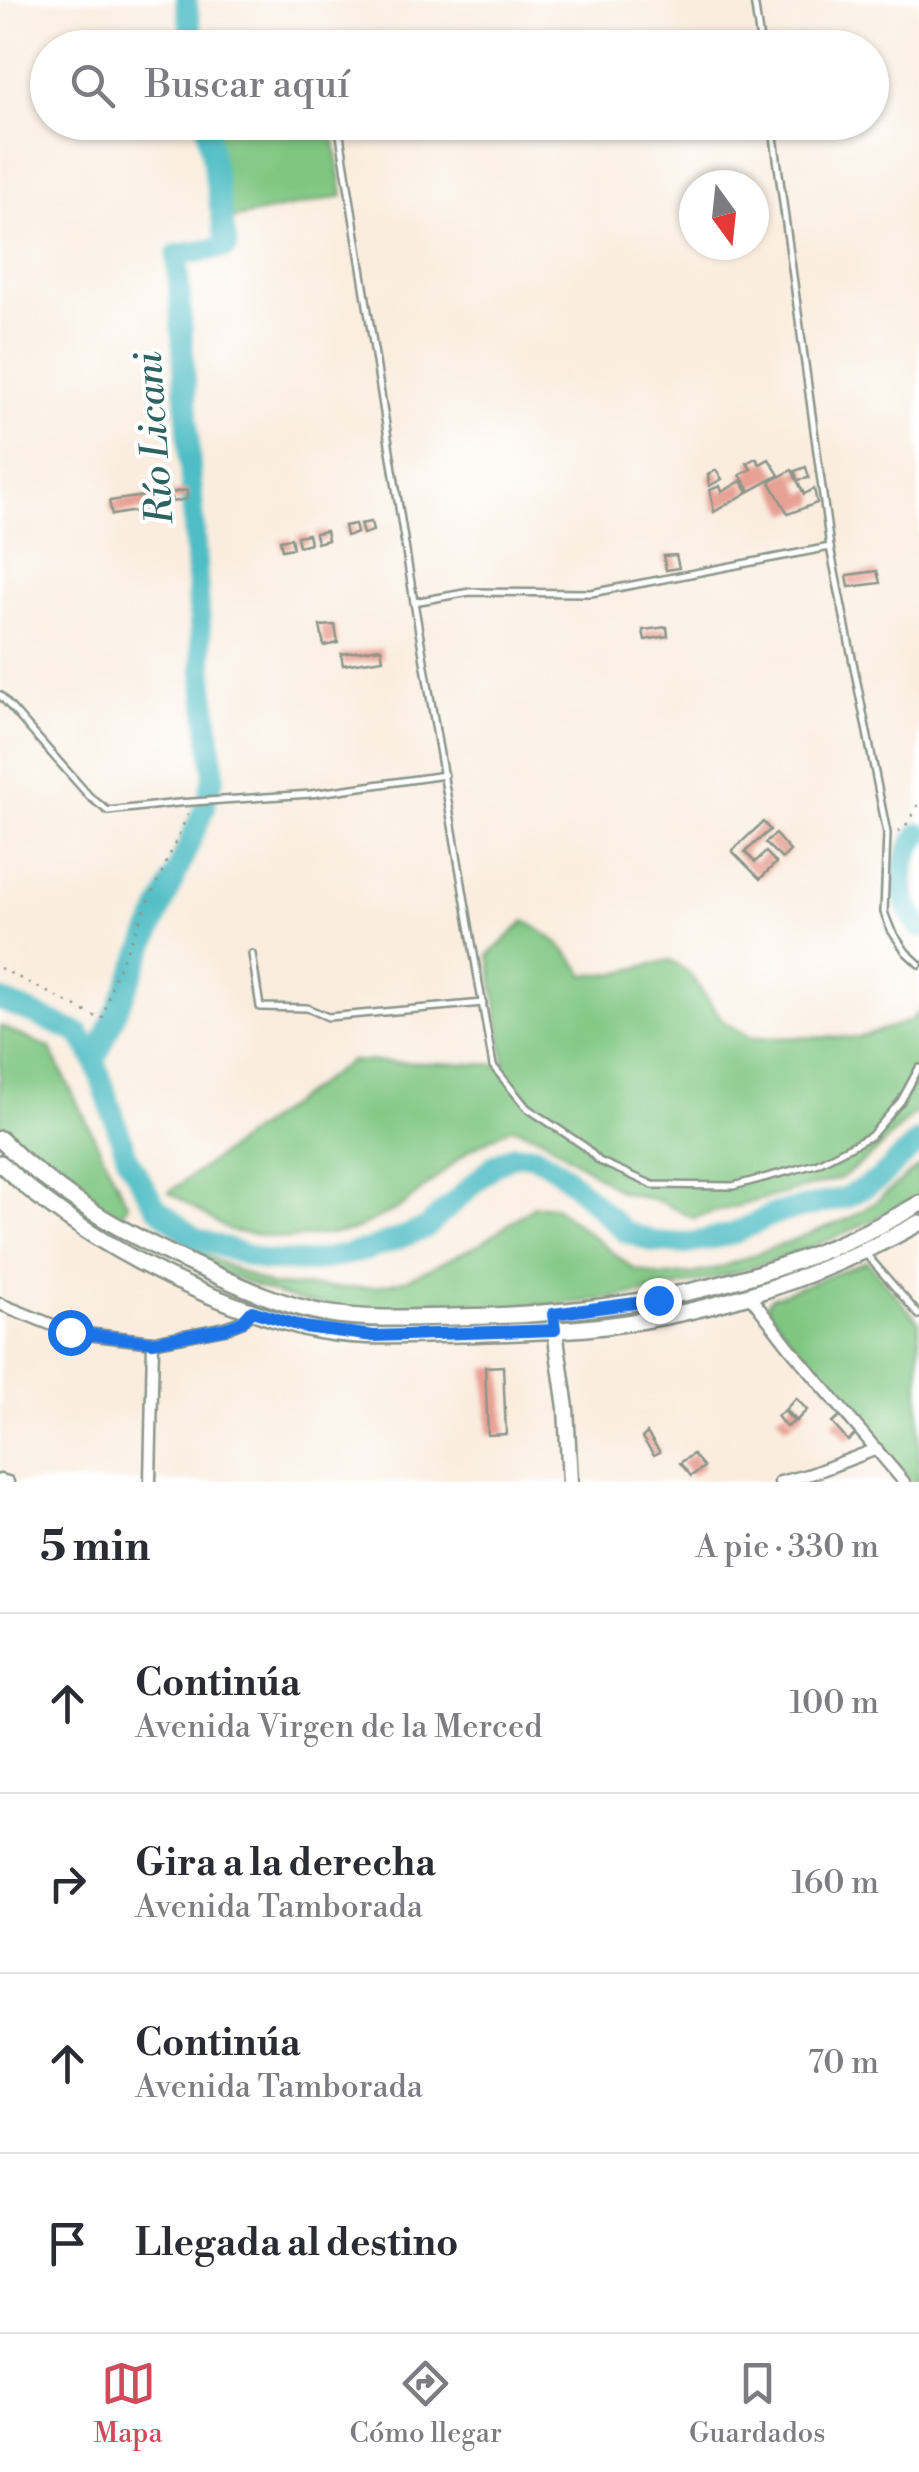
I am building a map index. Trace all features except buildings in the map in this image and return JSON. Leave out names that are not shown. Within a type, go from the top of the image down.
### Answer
[{"type":"main road","points":[[0,1140],[48,1183],[110,1225],[226,1280],[289,1304],[355,1317],[554,1322],[752,1276],[852,1238],[919,1204]]},
{"type":"main road","points":[[0,1162],[58,1211],[142,1263],[252,1311],[304,1327],[374,1336],[646,1319],[749,1295],[863,1251],[919,1223]]},
{"type":"street","points":[[749,1295],[904,1482]]},
{"type":"street","points":[[0,1304],[70,1332],[153,1342],[226,1328],[242,1322],[252,1311]]},
{"type":"street","points":[[554,1322],[566,1408],[570,1482]]},
{"type":"street","points":[[150,1482],[153,1342]]},
{"type":"street","points":[[780,1482],[877,1448]]},
{"type":"street","points":[[0,1480],[8,1482]]},
{"type":"lane","points":[[754,0],[758,30]]},
{"type":"lane","points":[[341,140],[493,1066],[526,1108],[584,1146],[599,1161],[653,1185],[733,1186],[816,1164],[871,1136],[901,1101],[919,1068]]},
{"type":"lane","points":[[774,140],[830,547],[887,833],[884,912],[891,930],[919,964]]},
{"type":"lane","points":[[414,602],[470,592],[591,592],[830,547]]},
{"type":"lane","points":[[0,695],[90,797],[108,811],[311,794],[445,775]]},
{"type":"lane","points":[[252,954],[260,1007],[307,1008],[328,1017],[483,1003]]},
{"type":"lane","points":[[863,1251],[919,1315]]},
{"type":"path","points":[[0,968],[102,1020],[114,978],[193,802]]},
{"type":"path","points":[[887,833],[904,829],[919,804]]},
{"type":"green space","points":[[209,140],[335,140],[343,196],[222,221]]},
{"type":"green space","points":[[525,921],[558,944],[585,975],[617,973],[669,960],[688,972],[724,1022],[751,1038],[859,1037],[910,1021],[919,1012],[919,1109],[842,1178],[693,1218],[661,1202],[621,1192],[541,1137],[512,1127],[468,1151],[403,1206],[352,1231],[289,1239],[230,1231],[169,1192],[350,1061],[505,1065],[489,955]]},
{"type":"green space","points":[[0,1026],[50,1048],[128,1205],[119,1217],[270,1285],[374,1287],[408,1279],[483,1242],[534,1206],[554,1206],[634,1269],[661,1276],[692,1274],[722,1267],[848,1219],[919,1166],[919,1196],[804,1250],[686,1285],[625,1296],[501,1309],[364,1309],[311,1303],[250,1284],[151,1238],[72,1190],[23,1151],[0,1129]]},
{"type":"green space","points":[[867,1261],[919,1322],[919,1482],[912,1482],[766,1306],[771,1298]]},
{"type":"waterway","name":"Río Licani","points":[[186,0],[191,30]]},
{"type":"waterway","name":"Río Licani","points":[[209,140],[227,247],[177,255],[203,675],[214,775],[209,793]]},
{"type":"waterway","name":"Río Licani","points":[[95,1061],[205,807]]},
{"type":"waterway","points":[[919,834],[907,857],[902,880],[907,904],[919,927]]},
{"type":"waterway","points":[[0,1000],[80,1034],[95,1061],[128,1159],[156,1207],[194,1238],[265,1261],[310,1262],[368,1250],[426,1228],[493,1166],[514,1155],[534,1155],[560,1171],[625,1232],[655,1242],[687,1244],[733,1234],[774,1214],[845,1198],[878,1180],[919,1141]]},
{"type":"waterway","points":[[0,1005],[4,1002]]},
{"type":"route","points":[[70,1332],[153,1342],[226,1328],[242,1322],[252,1311],[342,1334],[555,1330],[553,1314],[658,1300]]}]
